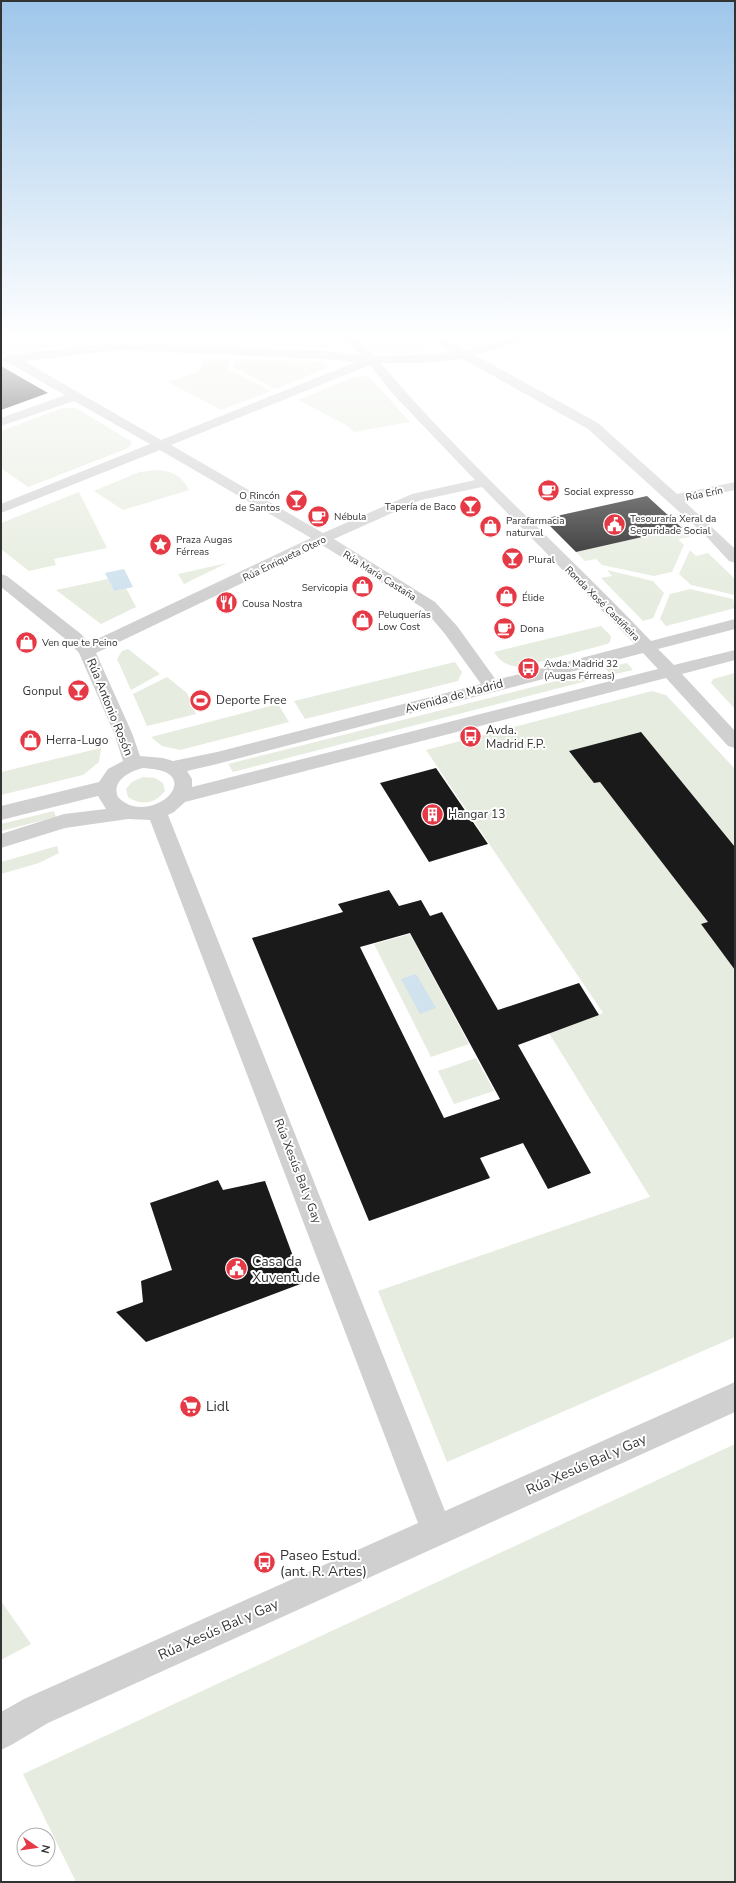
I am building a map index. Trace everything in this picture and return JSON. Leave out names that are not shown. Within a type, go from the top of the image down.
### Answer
[{"type":"street","name":"Rúa María Castaña","points":[[127,425],[323,539],[429,606],[451,630],[491,686]]},
{"type":"street","points":[[1,509],[209,425]]},
{"type":"street","name":"Ronda Xosé Castiñeira","points":[[431,425],[646,647],[735,742]]},
{"type":"street","points":[[591,425],[674,499],[735,558]]},
{"type":"street","name":"Rúa Enriqueta Otero","points":[[88,650],[417,496],[486,482]]},
{"type":"street","name":"Rúa Erín","points":[[674,499],[735,486]]},
{"type":"street","points":[[5,586],[75,638],[88,650]]},
{"type":"street","name":"Avenida de Madrid","points":[[173,767],[217,758],[735,624]]},
{"type":"street","name":"Rúa Antonio Rosón","points":[[88,650],[123,733],[133,764]]},
{"type":"street","points":[[180,797],[735,655]]},
{"type":"street","points":[[1,841],[64,821],[127,813],[147,814],[157,812],[171,806],[180,797],[184,788],[184,780],[180,773],[173,767],[154,762],[133,764],[116,774],[110,780],[106,795],[117,809],[127,813]]},
{"type":"street","points":[[1,813],[107,787]]},
{"type":"street","name":"Rúa Xesús Bal y Gay","points":[[157,812],[437,1530]]},
{"type":"street","name":"Rúa Xesús Bal y Gay","points":[[1,1732],[36,1711],[735,1397]]},
{"type":"shaded area","points":[[17,425],[104,425],[132,442],[126,449],[28,487],[1,468],[1,431]]},
{"type":"shaded area","points":[[346,425],[394,425],[354,432]]},
{"type":"shaded area","points":[[158,470],[169,472],[177,476],[183,481],[189,490],[123,510],[94,491],[139,472]]},
{"type":"shaded area","points":[[79,492],[107,548],[54,559],[56,565],[29,571],[1,549],[1,523]]},
{"type":"shaded area","points":[[671,530],[675,533],[685,531],[690,537],[678,539],[684,545],[672,572],[654,576],[602,565],[596,559],[585,561],[576,552]]},
{"type":"shaded area","points":[[690,550],[696,556],[708,553],[735,579],[735,595],[691,585],[679,574]]},
{"type":"shaded area","points":[[227,563],[184,584],[178,574]]},
{"type":"shaded area","points":[[607,570],[653,581],[664,593],[653,618],[643,621],[601,578],[612,576]]},
{"type":"shaded area","points":[[108,579],[114,591],[126,588],[136,607],[101,624],[56,590]]},
{"type":"shaded area","points":[[690,589],[733,599],[735,608],[666,626],[660,619],[670,594]]},
{"type":"shaded area","points":[[601,626],[611,636],[610,642],[607,644],[521,667],[512,666],[505,663],[499,659],[494,652]]},
{"type":"shaded area","points":[[128,649],[160,674],[131,690],[117,659],[122,651]]},
{"type":"shaded area","points":[[455,662],[462,672],[458,681],[305,719],[294,701]]},
{"type":"shaded area","points":[[627,663],[633,670],[611,675],[605,668]]},
{"type":"shaded area","points":[[592,672],[598,678],[233,772],[228,764]]},
{"type":"shaded area","points":[[735,673],[735,709],[711,683],[713,679]]},
{"type":"shaded area","points":[[167,677],[187,693],[196,714],[147,726],[133,694]]},
{"type":"shaded area","points":[[652,691],[666,695],[735,769],[735,1337],[447,1462],[378,1291],[650,1197],[549,1033],[603,1013],[426,750]]},
{"type":"shaded area","points":[[278,704],[289,722],[180,750],[162,746],[151,737]]},
{"type":"shaded area","points":[[101,748],[99,762],[83,775],[1,795],[1,772]]},
{"type":"shaded area","points":[[143,777],[155,778],[163,783],[165,791],[157,799],[148,802],[138,802],[128,797],[126,789],[132,782]]},
{"type":"shaded area","points":[[54,811],[56,817],[1,831],[1,824]]},
{"type":"shaded area","points":[[57,846],[59,853],[39,863],[1,874],[1,862]]},
{"type":"shaded area","points":[[410,934],[469,1044],[431,1057],[374,944]]},
{"type":"shaded area","points":[[476,1058],[494,1091],[454,1104],[438,1071]]},
{"type":"shaded area","points":[[735,1444],[735,1882],[76,1882],[56,1841],[56,1827],[49,1827],[23,1774]]},
{"type":"shaded area","points":[[1,1601],[31,1644],[1,1660]]},
{"type":"water","points":[[124,569],[133,587],[114,591],[105,573]]},
{"type":"water","points":[[416,974],[436,1008],[420,1014],[401,979]]},
{"type":"building","name":"Tesouraría Xeral da Seguridade Social","points":[[647,496],[682,528],[576,552],[543,519]]},
{"type":"building","points":[[641,732],[735,847],[735,970],[701,924],[708,922],[600,782],[594,783],[569,751]]},
{"type":"building","name":"Hangar 13","points":[[436,768],[488,844],[429,862],[380,783]]},
{"type":"building","points":[[389,890],[399,906],[421,900],[430,916],[442,912],[498,1010],[579,983],[599,1015],[518,1045],[591,1173],[548,1189],[523,1143],[480,1158],[490,1178],[369,1221],[252,938],[343,912],[338,904]],"holes":[[[410,933],[500,1099],[444,1118],[360,947]]]},
{"type":"building","name":"Casa da Xuventude","points":[[218,1180],[223,1190],[265,1181],[303,1283],[146,1342],[116,1312],[143,1302],[141,1281],[172,1270],[150,1203]]},
{"type":"place","name":"Social expresso","points":[[548,491]]},
{"type":"place","name":"O Rincón de Santos","points":[[296,501]]},
{"type":"place","name":"Tapería de Baco","points":[[471,506]]},
{"type":"place","name":"Nébula","points":[[318,516]]},
{"type":"place","name":"Tesouraría Xeral da Seguridade Social","points":[[614,524]]},
{"type":"place","name":"Parafarmacia naturval","points":[[491,526]]},
{"type":"place","name":"Praza Augas Férreas","points":[[161,545]]},
{"type":"place","name":"Plural","points":[[512,559]]},
{"type":"place","name":"Servicopia","points":[[363,587]]},
{"type":"place","name":"Élide","points":[[506,597]]},
{"type":"place","name":"Cousa Nostra","points":[[227,603]]},
{"type":"place","name":"Peluquerías Low Cost","points":[[363,620]]},
{"type":"place","name":"Dona","points":[[504,628]]},
{"type":"place","name":"Ven que te Peino","points":[[26,642]]},
{"type":"place","name":"Avda. Madrid 32 (Augas Férreas)","points":[[528,669]]},
{"type":"place","name":"Gonpul","points":[[78,691]]},
{"type":"place","name":"Deporte Free","points":[[200,700]]},
{"type":"place","name":"Avda. Madrid F.P.","points":[[470,737]]},
{"type":"place","name":"Herra-Lugo","points":[[31,740]]},
{"type":"place","name":"Hangar 13","points":[[433,814]]},
{"type":"place","name":"Casa da Xuventude","points":[[236,1269]]},
{"type":"place","name":"Lidl","points":[[191,1406]]},
{"type":"place","name":"Paseo Estud. (ant. R. Artes)","points":[[265,1563]]}]
